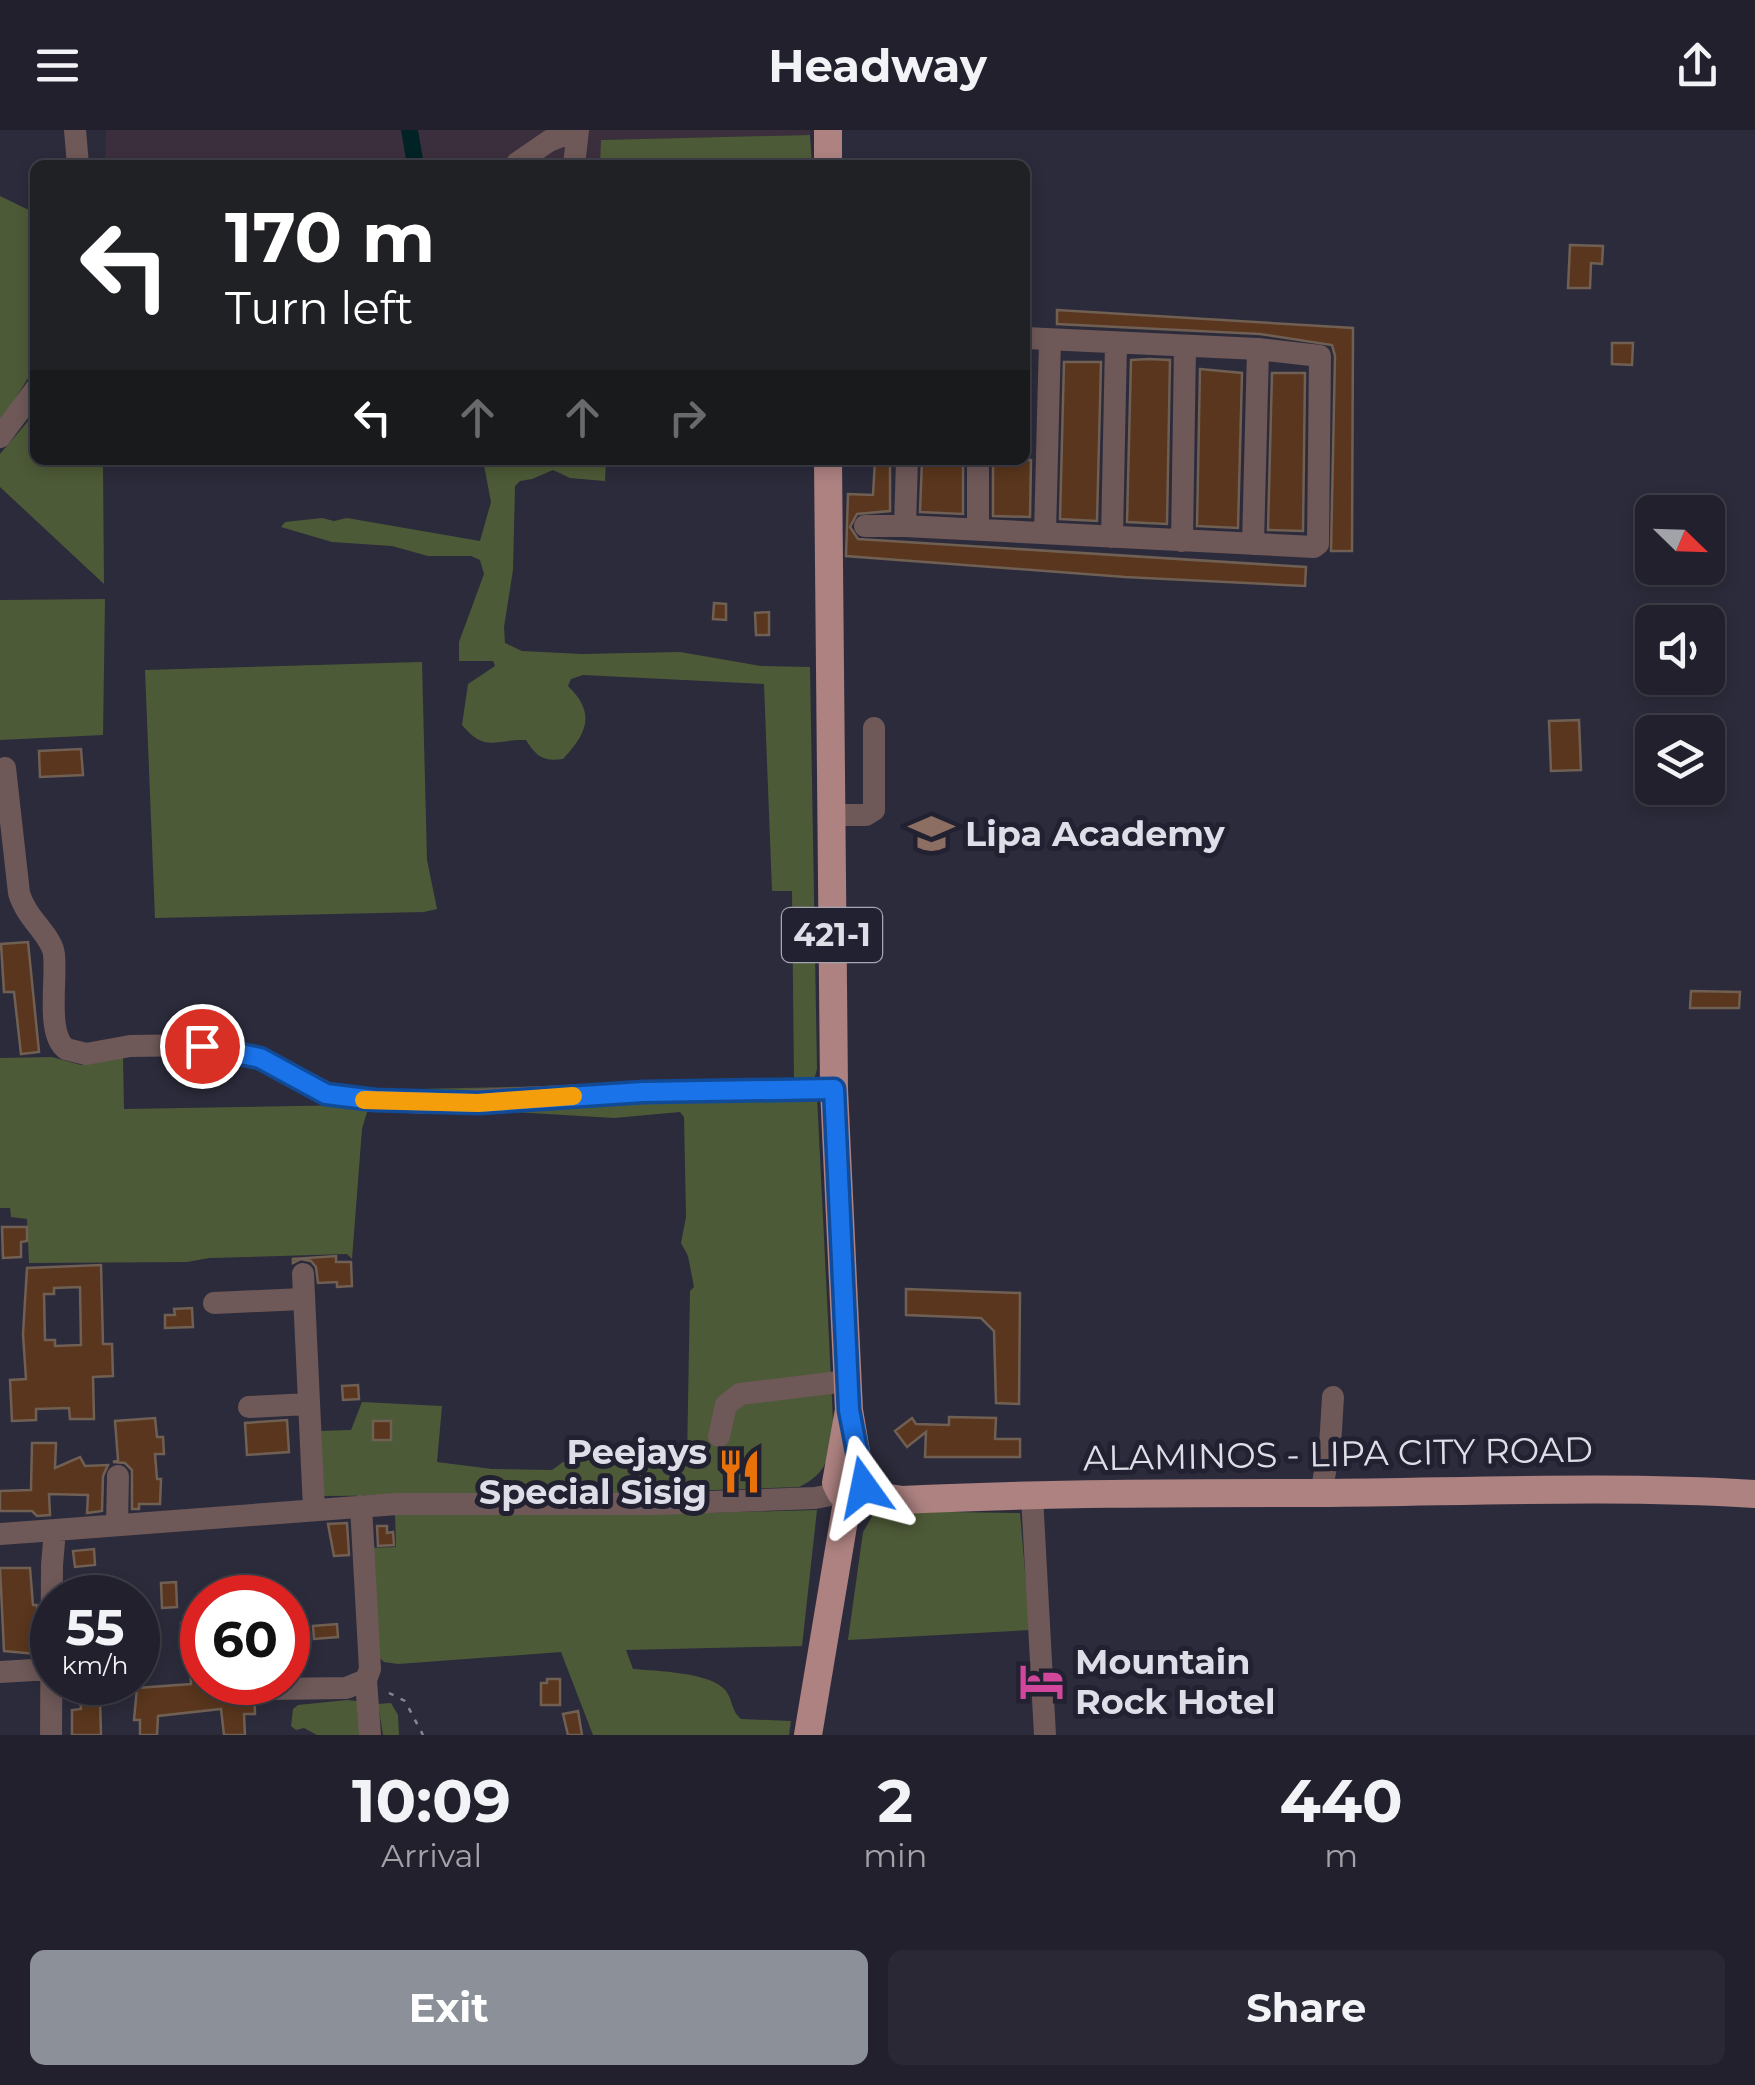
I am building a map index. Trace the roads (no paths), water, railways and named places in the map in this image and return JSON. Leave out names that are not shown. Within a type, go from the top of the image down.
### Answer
[{"type":"main road","points":[[828,130],[828,160]]},
{"type":"main road","name":"421-1","points":[[828,465],[834,1089],[850,1483]]},
{"type":"main road","points":[[808,1735],[850,1483]]},
{"type":"main road","name":"ALAMINOS - LIPA CITY ROAD","points":[[850,1483],[892,1500],[1574,1487],[1755,1494]]},
{"type":"street","points":[[76,130],[78,160]]},
{"type":"street","points":[[522,160],[549,141],[577,130],[574,160]]},
{"type":"street","points":[[864,526],[1316,546],[1322,360],[1316,354],[1030,338]]},
{"type":"street","points":[[1045,533],[1050,340]]},
{"type":"street","points":[[1112,537],[1116,343]]},
{"type":"street","points":[[1182,541],[1185,346]]},
{"type":"street","points":[[1252,544],[1258,350]]},
{"type":"street","points":[[0,438],[30,397]]},
{"type":"street","points":[[906,465],[906,526]]},
{"type":"street","points":[[978,465],[978,530]]},
{"type":"street","points":[[830,815],[866,815],[874,810],[874,728]]},
{"type":"street","points":[[5,768],[19,893],[26,912],[52,944],[56,1035],[66,1049],[86,1054],[112,1047],[202,1046],[260,1058],[333,1096],[422,1104],[643,1092],[834,1089]]},
{"type":"street","points":[[303,1274],[314,1508]]},
{"type":"street","points":[[214,1304],[302,1299]]},
{"type":"street","points":[[719,1436],[723,1412],[740,1394],[847,1381]]},
{"type":"street","points":[[1321,1493],[1330,1446],[1333,1397]]},
{"type":"street","points":[[249,1407],[309,1404]]},
{"type":"street","points":[[116,1524],[118,1476]]},
{"type":"street","points":[[0,1534],[314,1508],[533,1502],[656,1504],[796,1498],[850,1483]]},
{"type":"street","points":[[1032,1496],[1045,1735]]},
{"type":"street","points":[[361,1506],[370,1735]]},
{"type":"street","points":[[54,1575],[56,1530]]},
{"type":"street","points":[[0,1672],[30,1670]]},
{"type":"street","points":[[310,1689],[367,1688]]},
{"type":"street","points":[[51,1705],[51,1735]]},
{"type":"place","name":"Lipa Academy","points":[[932,834]]},
{"type":"place","name":"Peejays Special Sisig","points":[[740,1472]]},
{"type":"place","name":"Mountain Rock Hotel","points":[[1042,1682]]}]
